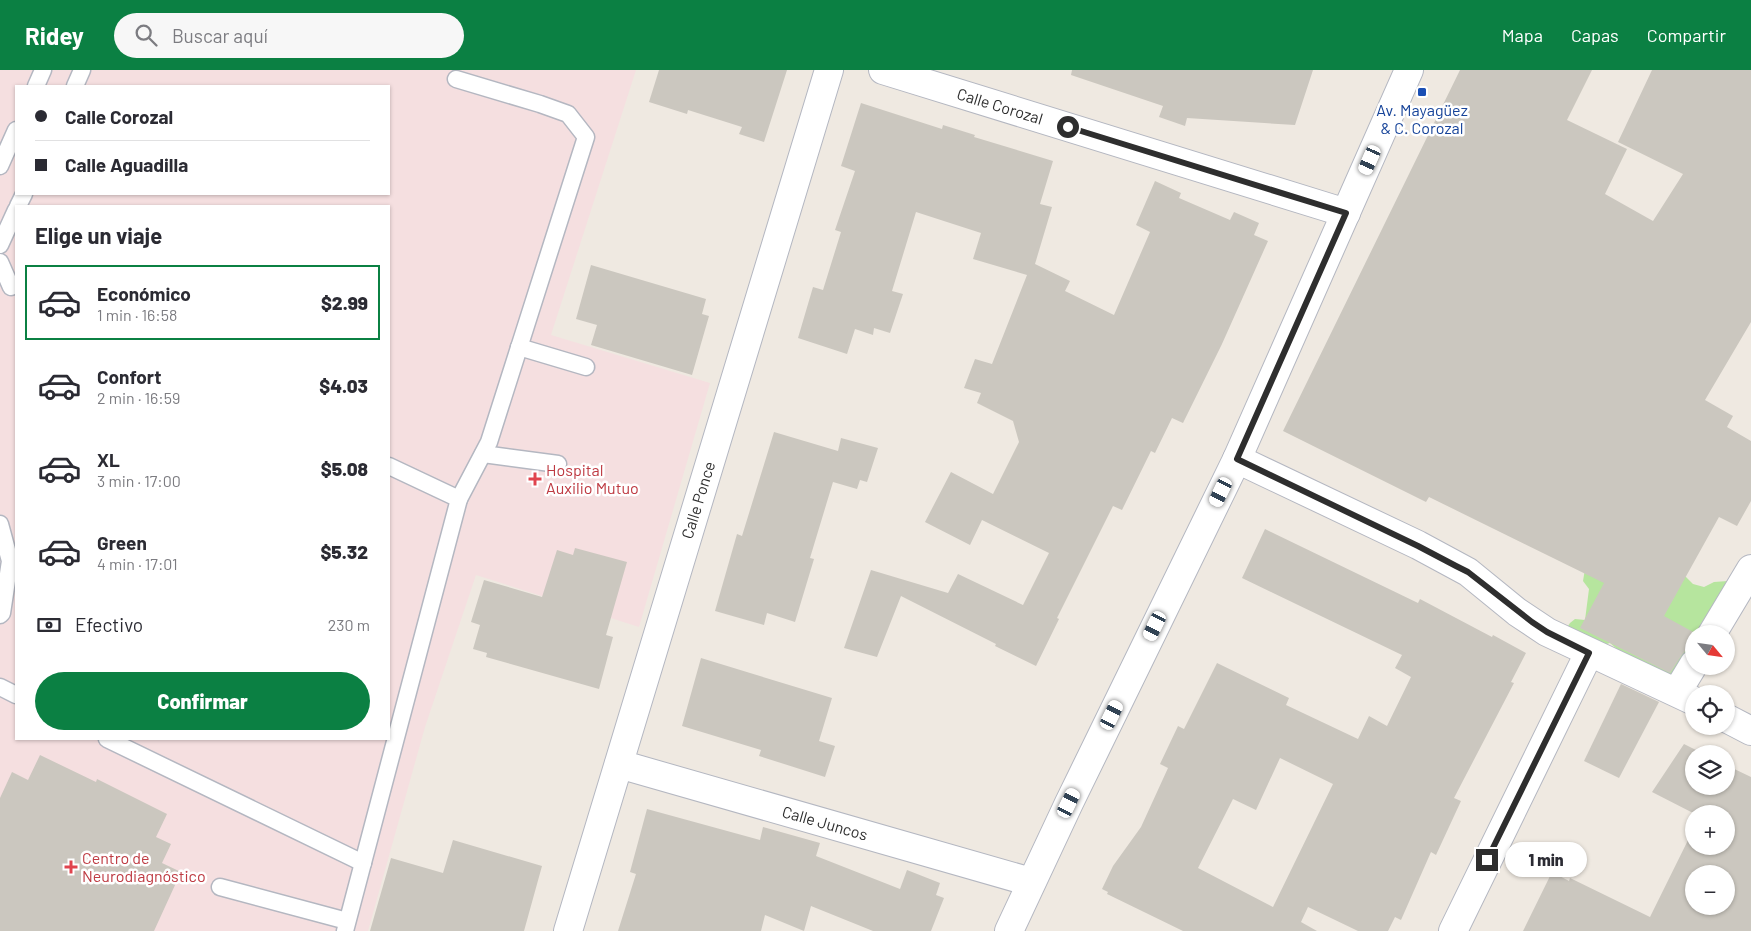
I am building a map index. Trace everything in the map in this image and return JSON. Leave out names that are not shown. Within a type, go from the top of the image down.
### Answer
[{"type":"street","name":"Calle Ponce","points":[[568,931],[829,70]]},
{"type":"street","name":"Calle Corozal","points":[[883,70],[1346,213]]},
{"type":"street","points":[[1009,931],[1031,882],[1237,459],[1409,70]]},
{"type":"street","points":[[1237,459],[1468,572],[1547,632],[1685,696]]},
{"type":"street","points":[[1717,625],[1751,569]]},
{"type":"street","points":[[1453,931],[1589,653]]},
{"type":"street","points":[[1735,723],[1751,731]]},
{"type":"street","name":"Calle Juncos","points":[[619,764],[1031,882]]},
{"type":"lane","points":[[36,85],[43,70]]},
{"type":"lane","points":[[75,85],[82,70]]},
{"type":"lane","points":[[220,887],[346,926],[459,499],[489,442],[586,137],[568,114],[456,79]]},
{"type":"lane","points":[[0,166],[15,132]]},
{"type":"lane","points":[[0,245],[15,212]]},
{"type":"lane","points":[[0,262],[9,288]]},
{"type":"lane","points":[[519,347],[586,367]]},
{"type":"lane","points":[[483,454],[558,464]]},
{"type":"lane","points":[[390,466],[459,499]]},
{"type":"lane","points":[[0,524],[10,561],[2,613],[0,615]]},
{"type":"lane","points":[[0,687],[15,694]]},
{"type":"lane","points":[[109,740],[363,863]]},
{"type":"shaded area","name":"Hospital Auxilio Mutuo","points":[[0,70],[636,70],[551,335],[710,383],[639,627],[476,575],[425,727],[368,931],[0,931]]},
{"type":"green space","points":[[1587,557],[1686,577],[1693,584],[1704,587],[1714,582],[1728,581],[1726,625],[1685,625],[1685,675],[1703,675],[1691,685],[1630,660],[1610,643],[1600,646],[1566,629],[1575,619],[1585,620],[1589,589],[1583,581]]},
{"type":"building","points":[[659,70],[787,70],[764,142],[739,134],[742,127],[688,110],[687,114],[649,102]]},
{"type":"building","points":[[1072,70],[1313,70],[1295,125],[1187,118],[1185,126],[1159,117],[1163,106],[1071,75]]},
{"type":"building","points":[[1460,70],[1592,70],[1567,120],[1627,149],[1605,194],[1653,221],[1683,174],[1618,142],[1652,70],[1751,70],[1751,322],[1705,400],[1733,416],[1727,427],[1751,441],[1751,501],[1737,526],[1719,517],[1664,616],[1685,628],[1685,651],[1670,673],[1580,628],[1604,583],[1429,497],[1426,502],[1283,431]]},
{"type":"building","points":[[861,103],[942,129],[943,125],[975,135],[974,137],[1053,161],[1040,204],[1052,207],[1035,264],[1070,281],[1065,291],[1114,315],[1150,232],[1136,225],[1155,181],[1181,193],[1179,198],[1230,220],[1234,212],[1259,223],[1254,235],[1268,241],[1222,344],[1183,423],[1172,418],[1155,453],[1151,451],[1122,510],[1113,506],[1057,618],[1059,619],[1036,666],[901,596],[877,657],[844,648],[871,570],[948,593],[958,574],[1023,605],[1049,553],[982,520],[970,545],[925,522],[951,472],[993,494],[1019,442],[1013,421],[977,403],[981,393],[964,388],[975,359],[992,364],[1027,275],[973,259],[981,233],[916,212],[892,291],[903,294],[890,333],[874,328],[873,335],[855,329],[847,354],[798,338],[813,287],[823,290],[841,232],[835,230],[855,171],[841,166]]},
{"type":"building","points":[[591,265],[706,299],[702,314],[709,316],[692,375],[591,345],[597,325],[576,319]]},
{"type":"building","points":[[774,432],[838,451],[841,438],[878,448],[867,482],[860,480],[857,489],[833,482],[810,558],[814,559],[795,622],[767,613],[764,625],[715,611],[737,534],[742,536]]},
{"type":"building","points":[[1265,529],[1418,603],[1420,599],[1526,653],[1511,682],[1514,683],[1454,798],[1461,801],[1436,855],[1431,852],[1401,920],[1395,917],[1388,931],[1358,931],[1308,907],[1301,922],[1317,931],[1183,931],[1107,894],[1108,892],[1102,889],[1113,866],[1141,827],[1168,768],[1160,764],[1178,726],[1184,729],[1217,663],[1289,698],[1286,705],[1358,739],[1369,716],[1387,726],[1411,677],[1395,668],[1402,655],[1242,578]],"holes":[[[1280,758],[1333,784],[1273,907],[1198,868],[1233,799],[1256,810]]]},
{"type":"building","points":[[575,548],[627,562],[606,635],[613,637],[599,689],[486,657],[487,653],[473,649],[480,625],[471,622],[484,580],[542,597],[557,550],[573,555]]},
{"type":"building","points":[[701,658],[832,698],[819,741],[835,746],[825,777],[759,756],[761,750],[682,726]]},
{"type":"building","points":[[1621,684],[1659,702],[1619,778],[1584,761]]},
{"type":"building","points":[[1684,744],[1686,745],[1685,795],[1735,795],[1735,769],[1751,777],[1751,931],[1523,931],[1552,872],[1569,881],[1570,878],[1650,917],[1685,846],[1685,855],[1735,855],[1735,805],[1685,805],[1685,809],[1652,792]]},
{"type":"building","points":[[40,755],[96,782],[97,779],[167,814],[156,837],[171,844],[162,863],[181,872],[154,931],[0,931],[0,798],[12,772],[28,780]]},
{"type":"building","points":[[647,809],[760,840],[763,827],[820,843],[816,856],[900,889],[907,870],[940,883],[936,895],[944,898],[931,931],[873,931],[811,906],[804,931],[765,915],[761,931],[618,931],[636,874],[630,872]]},
{"type":"building","points":[[453,840],[542,866],[524,931],[370,931],[391,858],[443,873]]},
{"type":"place","name":"Av. Mayagüez & C. Corozal","points":[[1422,92]]},
{"type":"place","name":"Hospital Auxilio Mutuo","points":[[535,479]]},
{"type":"place","name":"Centro de Neurodiagnóstico","points":[[71,867]]},
{"type":"route","points":[[1068,127],[1346,213],[1237,459],[1468,572],[1516,612],[1547,632],[1589,653],[1487,860]]}]
